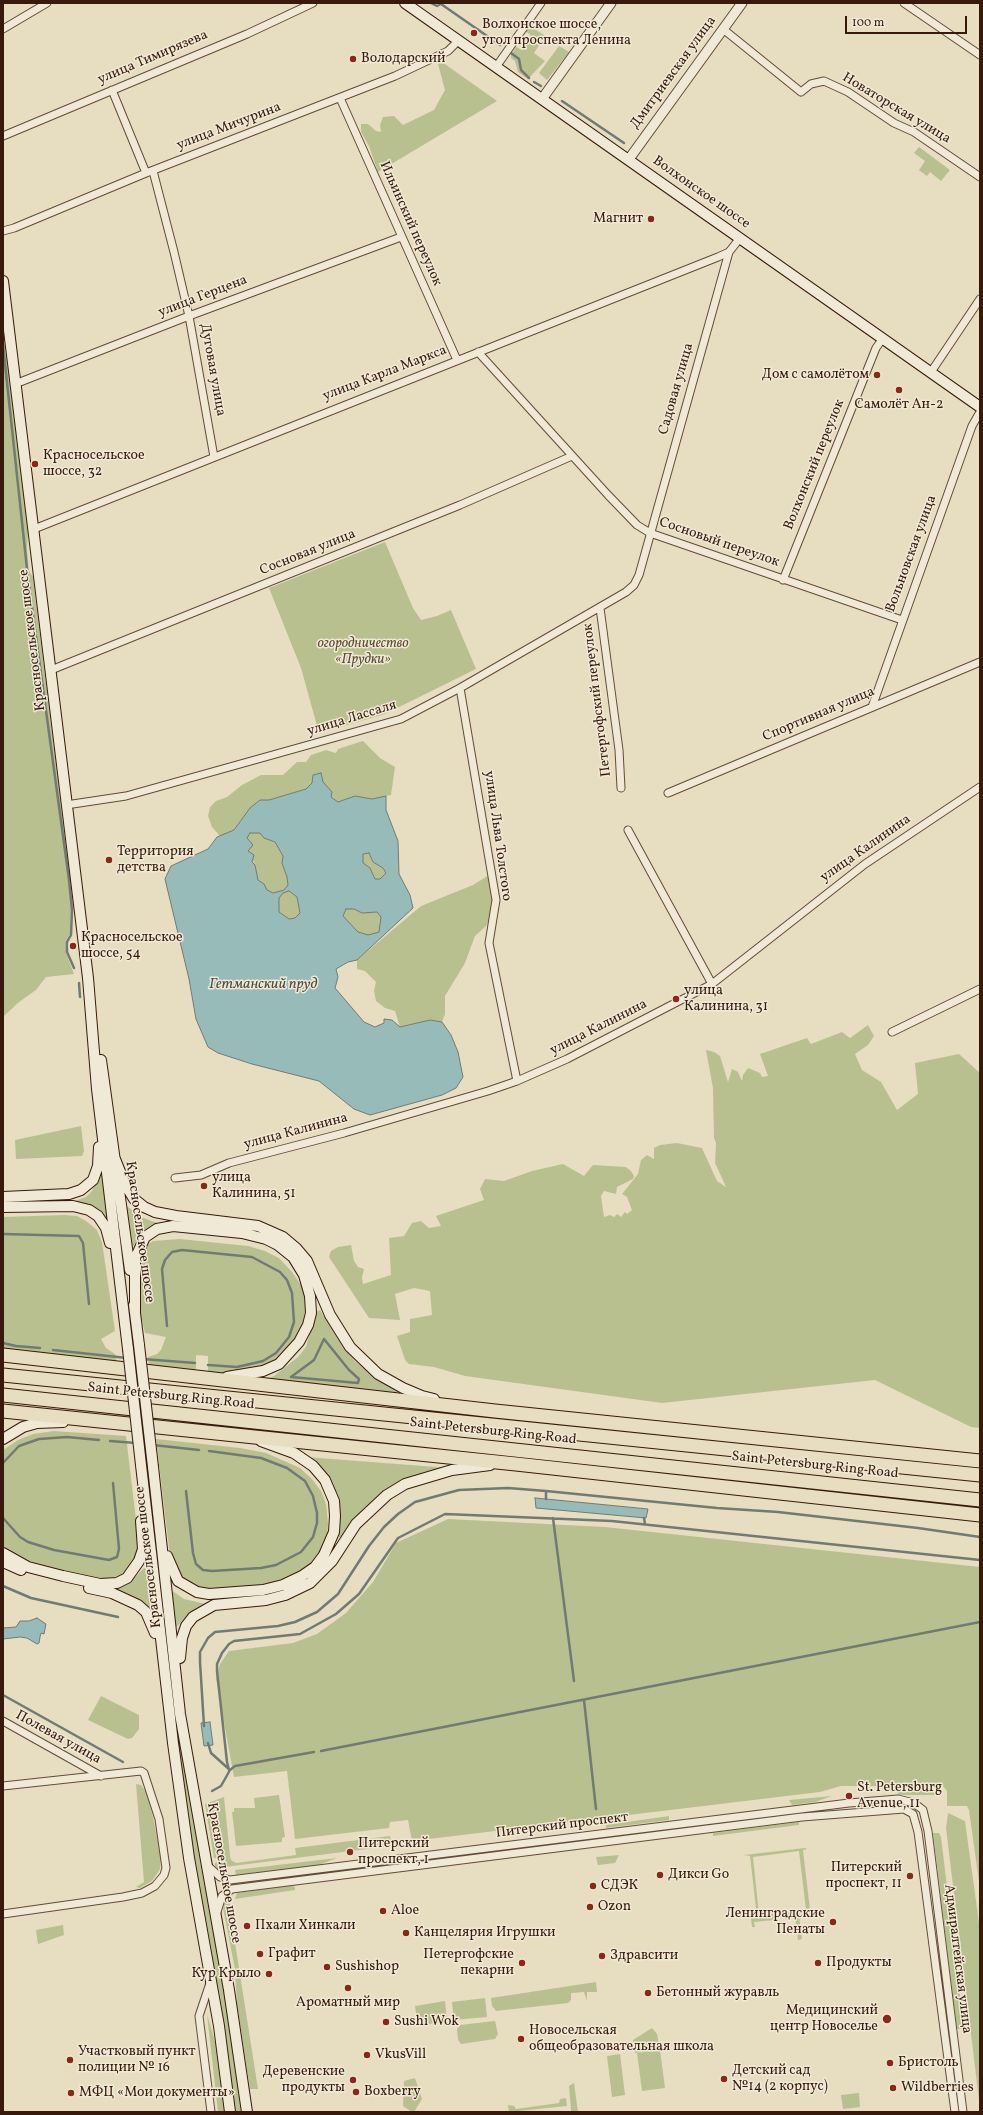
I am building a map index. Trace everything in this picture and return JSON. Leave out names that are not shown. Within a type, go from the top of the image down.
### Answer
[{"type":"highway","points":[[3,1354],[495,1411],[980,1461]]},
{"type":"highway","name":"Saint Petersburg Ring Road","points":[[3,1375],[980,1475]]},
{"type":"highway","name":"Saint Petersburg Ring Road","points":[[3,1395],[980,1500]]},
{"type":"highway","points":[[3,1411],[250,1438],[516,1464],[980,1515]]},
{"type":"highway","points":[[746,1436],[910,1467]]},
{"type":"main road","name":"Волхонское шоссе","points":[[405,3],[980,407]]},
{"type":"main road","name":"Красносельское шоссе","points":[[3,281],[90,997],[97,1089],[126,1329],[164,1676],[189,1858],[219,2026],[230,2112]]},
{"type":"main road","name":"Красносельское шоссе","points":[[90,997],[96,1024],[138,1332],[180,1714],[230,1990],[246,2112]]},
{"type":"main road","points":[[3,1197],[69,1194],[81,1190],[93,1180],[98,1166],[100,1150],[97,1089]]},
{"type":"main road","points":[[115,1159],[125,1184],[134,1199],[144,1207],[155,1212],[176,1216],[258,1226],[283,1237],[296,1248],[307,1261],[330,1315],[350,1347],[378,1374],[422,1396],[495,1411]]},
{"type":"main road","points":[[3,1208],[73,1206],[89,1210],[98,1216],[106,1228],[120,1280]]},
{"type":"main road","points":[[135,1311],[135,1259],[145,1237],[157,1229],[173,1226],[242,1233],[266,1239],[278,1245],[293,1257],[304,1275],[310,1296],[311,1313],[308,1325],[299,1342],[279,1364],[263,1371],[217,1378]]},
{"type":"main road","points":[[3,1438],[23,1427],[37,1423],[107,1422]]},
{"type":"main road","points":[[156,1493],[164,1527],[168,1557],[174,1576],[184,1585],[197,1592],[209,1594],[231,1594],[263,1590],[283,1585],[302,1576],[315,1567],[330,1544],[334,1532],[336,1516],[334,1501],[325,1480],[313,1466],[294,1453],[250,1438]]},
{"type":"main road","points":[[185,1735],[179,1650],[186,1626],[193,1617],[214,1605],[266,1600],[285,1595],[310,1583],[332,1561],[356,1524],[387,1495],[405,1484],[452,1470],[516,1464]]},
{"type":"main road","points":[[3,1553],[28,1567],[100,1584],[117,1583],[127,1578],[139,1561],[143,1549],[141,1526],[143,1481]]},
{"type":"main road","points":[[3,1562],[39,1576],[112,1593],[138,1605],[146,1612],[151,1620],[164,1676]]},
{"type":"street","points":[[3,29],[47,3]]},
{"type":"street","name":"улица Тимирязева","points":[[3,136],[247,34],[313,3]]},
{"type":"street","points":[[496,67],[541,3]]},
{"type":"street","points":[[542,99],[611,3]]},
{"type":"street","name":"Дмитриевская улица","points":[[629,159],[742,3]]},
{"type":"street","points":[[904,3],[980,55]]},
{"type":"street","name":"Новаторская улица","points":[[724,29],[801,92],[811,84],[824,81],[848,92],[894,122],[914,132],[980,177]]},
{"type":"street","name":"улица Мичурина","points":[[3,231],[14,228],[149,172],[395,76],[448,51],[459,40]]},
{"type":"street","name":"Дуговая улица","points":[[112,90],[149,172],[174,252],[189,316],[214,457]]},
{"type":"street","name":"Ильинский переулок","points":[[340,98],[400,237],[457,360]]},
{"type":"street","name":"улица Герцена","points":[[15,384],[189,316],[400,237]]},
{"type":"street","points":[[729,252],[740,238]]},
{"type":"street","name":"улица Карла Маркса","points":[[34,529],[729,252]]},
{"type":"street","name":"Садовая улица","points":[[650,533],[729,252]]},
{"type":"street","points":[[931,372],[980,299]]},
{"type":"street","name":"Волхонский переулок","points":[[783,580],[873,355],[883,338]]},
{"type":"street","name":"Сосновый переулок","points":[[478,352],[637,525],[650,533],[902,620]]},
{"type":"street","name":"Вольновская улица","points":[[872,707],[972,426],[980,412]]},
{"type":"street","name":"Сосновая улица","points":[[51,670],[446,511],[572,456]]},
{"type":"street","name":"улица Лассаля","points":[[66,805],[126,796],[401,719],[460,688],[626,592],[634,585],[650,533]]},
{"type":"street","name":"Петергофский переулок","points":[[600,608],[620,750],[621,788]]},
{"type":"street","name":"Спортивная улица","points":[[668,793],[980,662]]},
{"type":"street","name":"улица Льва Толстого","points":[[460,688],[496,900],[489,943],[517,1081]]},
{"type":"street","name":"улица Калинина","points":[[175,1178],[201,1175],[229,1163],[364,1127],[517,1081],[567,1059],[712,984],[865,864],[980,787]]},
{"type":"street","points":[[628,830],[712,984]]},
{"type":"street","points":[[892,1032],[980,989]]},
{"type":"street","name":"Полевая улица","points":[[3,1722],[101,1776]]},
{"type":"street","points":[[3,1786],[101,1776],[136,1770],[144,1773],[159,1819],[166,1868],[164,1875],[155,1886],[148,1890],[123,1897],[3,1914]]},
{"type":"street","name":"Питерский проспект","points":[[207,1865],[220,1877],[230,1880],[850,1803],[904,1800],[914,1803],[922,1810]]},
{"type":"street","name":"Питерский проспект","points":[[216,1916],[222,1896],[232,1889],[802,1817],[898,1809],[908,1810],[913,1814]]},
{"type":"street","name":"Адмиралтейская улица","points":[[922,1810],[928,1831],[963,2112]]},
{"type":"street","name":"Адмиралтейская улица","points":[[913,1814],[918,1832],[954,2112]]},
{"type":"street","name":"Красносельское шоссе","points":[[210,1982],[199,2016],[211,2112]]},
{"type":"green space","points":[[530,23],[534,26],[533,28],[555,42],[528,41],[531,35],[525,31]]},
{"type":"green space","points":[[526,44],[540,44],[534,53],[545,61],[528,79],[518,72],[515,61],[511,58],[511,55],[516,47],[522,50]]},
{"type":"green space","points":[[559,46],[569,52],[547,80],[539,73]]},
{"type":"green space","points":[[439,62],[442,62],[497,101],[378,172],[369,146],[361,132],[361,124],[368,124],[376,131],[381,132],[380,125],[383,117],[394,116],[403,125],[434,110],[445,90],[438,64]]},
{"type":"green space","points":[[919,147],[950,170],[941,181],[930,172],[927,176],[919,170],[925,161],[914,153]]},
{"type":"green space","points":[[3,327],[28,531],[27,548],[29,571],[33,577],[73,903],[71,910],[70,934],[66,941],[66,953],[74,974],[46,977],[36,990],[19,1002],[3,1017]]},
{"type":"green space","name":"огородничество «Прудки»","points":[[385,542],[413,608],[421,620],[437,616],[451,610],[476,669],[385,714],[319,733],[301,668],[269,588]]},
{"type":"green space","points":[[363,741],[380,758],[395,767],[391,795],[372,799],[355,796],[338,802],[331,797],[331,792],[323,783],[321,773],[306,789],[269,800],[260,800],[250,808],[234,830],[225,835],[219,835],[212,827],[208,816],[210,807],[216,801],[227,797],[242,785],[261,775],[283,775],[297,762],[306,762],[311,755],[326,750],[336,753],[338,749]]},
{"type":"green space","points":[[250,833],[260,833],[264,838],[275,842],[283,856],[282,863],[287,877],[288,885],[284,890],[273,893],[267,890],[264,884],[258,880],[255,865],[248,851],[250,842],[247,838]]},
{"type":"green space","points":[[369,853],[373,862],[383,868],[386,873],[380,879],[375,879],[370,868],[363,863],[363,854]]},
{"type":"green space","points":[[489,875],[493,892],[492,914],[486,926],[475,936],[465,963],[445,996],[445,1014],[442,1022],[430,1020],[400,1027],[395,1011],[385,1008],[376,1001],[374,991],[376,982],[365,971],[357,969],[357,960],[421,906],[473,885]]},
{"type":"green space","points":[[289,891],[297,897],[300,913],[295,918],[289,919],[279,912],[279,898],[283,893]]},
{"type":"green space","points":[[346,909],[354,909],[362,913],[377,912],[381,917],[379,932],[368,935],[358,932],[343,916]]},
{"type":"green space","points":[[868,1025],[874,1036],[868,1045],[855,1054],[862,1070],[881,1082],[897,1110],[918,1094],[915,1063],[959,1054],[980,1073],[980,1428],[971,1427],[875,1380],[662,1403],[465,1376],[434,1367],[409,1364],[405,1360],[397,1336],[410,1332],[410,1319],[432,1315],[430,1291],[414,1288],[395,1294],[400,1320],[369,1318],[329,1257],[331,1251],[338,1247],[351,1245],[354,1261],[358,1267],[364,1269],[362,1277],[363,1284],[391,1275],[389,1238],[404,1236],[412,1223],[421,1221],[429,1228],[441,1226],[436,1216],[484,1200],[480,1189],[485,1179],[504,1181],[532,1171],[563,1164],[584,1176],[593,1165],[626,1167],[631,1171],[634,1176],[633,1179],[617,1187],[616,1194],[604,1191],[601,1196],[604,1217],[610,1215],[614,1217],[617,1214],[621,1217],[625,1212],[627,1214],[632,1210],[627,1197],[622,1194],[638,1174],[641,1160],[647,1155],[654,1159],[654,1148],[660,1145],[677,1143],[702,1148],[717,1181],[726,1187],[715,1163],[716,1143],[714,1138],[713,1088],[706,1050],[714,1052],[720,1056],[728,1082],[732,1069],[738,1072],[742,1081],[743,1075],[748,1068],[760,1073],[762,1077],[768,1076],[760,1054],[807,1038],[811,1044],[842,1032],[850,1038]]},
{"type":"green space","points":[[81,1126],[84,1151],[82,1156],[16,1159],[15,1140]]},
{"type":"green space","points":[[104,1175],[108,1223],[70,1203],[86,1197],[92,1191],[98,1178]]},
{"type":"green space","points":[[124,1204],[141,1217],[160,1224],[142,1233],[130,1251]]},
{"type":"green space","points":[[77,1216],[86,1221],[97,1230],[102,1242],[115,1331],[101,1339],[106,1348],[115,1354],[117,1364],[3,1350],[3,1217]]},
{"type":"green space","points":[[180,1239],[248,1246],[265,1251],[279,1258],[292,1272],[303,1288],[306,1306],[302,1327],[290,1348],[276,1362],[262,1367],[221,1374],[208,1372],[208,1356],[196,1355],[196,1370],[149,1366],[148,1357],[157,1354],[161,1350],[166,1337],[145,1333],[141,1316],[139,1285],[139,1268],[144,1247],[153,1241]]},
{"type":"green space","points":[[320,1310],[343,1347],[356,1362],[399,1393],[398,1396],[260,1381],[274,1376],[298,1357],[306,1347],[316,1312]]},
{"type":"green space","points":[[54,1431],[126,1436],[139,1545],[134,1563],[122,1576],[99,1579],[39,1565],[13,1554],[3,1546],[3,1450],[18,1440],[33,1434]]},
{"type":"green space","points":[[156,1439],[240,1448],[266,1453],[300,1468],[312,1479],[321,1491],[326,1504],[328,1523],[327,1539],[312,1565],[284,1583],[262,1587],[199,1590],[179,1576],[170,1556]]},
{"type":"green space","points":[[306,1457],[449,1468],[402,1483],[342,1537],[339,1537],[336,1503]]},
{"type":"green space","points":[[448,1519],[605,1527],[980,1567],[980,1889],[969,1810],[967,1806],[947,1806],[947,1791],[943,1786],[841,1786],[820,1792],[412,1841],[408,1820],[390,1822],[389,1828],[295,1839],[287,1771],[234,1777],[216,1678],[220,1664],[229,1651],[293,1643],[317,1634],[346,1613],[373,1582],[396,1543]]},
{"type":"green space","points":[[144,1568],[146,1568],[150,1607],[148,1608],[114,1589],[128,1584]]},
{"type":"green space","points":[[171,1590],[184,1599],[206,1604],[187,1615],[174,1630]]},
{"type":"green space","points":[[172,1684],[201,1866],[223,1980],[241,2112],[234,2112],[196,1869],[170,1685]]},
{"type":"green space","points":[[101,1696],[139,1715],[139,1729],[132,1738],[128,1739],[88,1720]]},
{"type":"green space","points":[[136,1784],[141,1785],[146,1792],[161,1856],[160,1869],[152,1881],[140,1888],[136,1887],[144,1882]]},
{"type":"green space","points":[[898,1791],[939,1791],[941,1795],[898,1795]]},
{"type":"green space","points":[[279,1795],[285,1837],[282,1838],[282,1842],[236,1846],[232,1812],[234,1812],[234,1808],[255,1808],[254,1798]]},
{"type":"green space","points":[[832,1796],[815,1802],[792,1805],[789,1800]]},
{"type":"green space","points":[[224,1797],[230,1855],[231,1860],[236,1863],[296,1855],[295,1848],[390,1836],[391,1842],[397,1841],[398,1845],[225,1867],[225,1875],[223,1875],[215,1866],[215,1863],[218,1862],[218,1858],[214,1858],[205,1804]]},
{"type":"green space","points":[[948,1813],[965,1821],[980,1930],[980,2108],[946,1828]]},
{"type":"green space","points":[[669,1816],[669,1820],[606,1828],[606,1825]]},
{"type":"green space","points":[[799,1822],[799,1825],[713,1836],[713,1833]]},
{"type":"green space","points":[[933,1833],[939,1833],[941,1837],[964,2027],[961,2029],[957,2029]]},
{"type":"green space","points":[[807,1849],[803,1850],[810,1910],[813,1913],[799,1916],[802,1939],[798,1940],[795,1917],[783,1918],[783,1913],[806,1910],[799,1851],[753,1857],[759,1914],[773,1913],[774,1920],[754,1922],[755,1927],[752,1927],[751,1918],[757,1917],[750,1856],[744,1855]]},
{"type":"green space","points":[[619,1855],[615,1863],[598,1865],[596,1857]]},
{"type":"green space","points":[[337,1858],[318,1865],[236,1875],[235,1870]]},
{"type":"green space","points":[[290,1885],[295,1887],[295,1890],[235,1899],[237,1893]]},
{"type":"green space","points":[[229,1897],[258,2089],[250,2089],[237,2004],[235,1969],[223,1908],[224,1903]]},
{"type":"green space","points":[[63,1925],[64,1935],[38,1944],[36,1930]]},
{"type":"green space","points":[[596,1982],[597,1992],[587,1992],[587,2001],[584,1992],[571,1993],[571,2000],[568,2003],[496,2011],[492,2006],[491,1998]]},
{"type":"green space","points":[[485,1998],[487,2017],[454,2020],[452,2002]]},
{"type":"green space","points":[[445,2001],[447,2021],[418,2026],[415,2006]]},
{"type":"green space","points":[[207,2014],[216,2045],[226,2112],[218,2112]]},
{"type":"green space","points":[[495,2021],[498,2034],[495,2039],[461,2044],[458,2040],[457,2029],[460,2025]]},
{"type":"green space","points":[[652,2028],[657,2034],[660,2050],[635,2053],[633,2040]]},
{"type":"green space","points":[[660,2050],[665,2088],[642,2091],[637,2053]]},
{"type":"green space","points":[[620,2054],[625,2095],[612,2097],[607,2056]]},
{"type":"green space","points":[[415,2078],[422,2099],[414,2112],[412,2112],[403,2106],[404,2081]]},
{"type":"green space","points":[[574,2083],[578,2112],[571,2112],[569,2086]]},
{"type":"green space","points":[[859,2093],[860,2107],[843,2109],[841,2095]]},
{"type":"green space","points":[[566,2098],[567,2106],[509,2112],[508,2105],[514,2106],[516,2109],[559,2103],[560,2099]]},
{"type":"water","name":"Гетманский пруд","points":[[321,773],[323,782],[332,792],[331,797],[338,802],[355,796],[372,799],[386,796],[386,810],[398,841],[399,874],[410,895],[413,908],[357,960],[348,962],[336,969],[338,977],[335,988],[364,1022],[375,1027],[384,1023],[384,1019],[392,1020],[400,1027],[430,1020],[442,1022],[451,1035],[458,1052],[463,1077],[456,1088],[442,1095],[370,1115],[354,1109],[319,1081],[252,1064],[218,1053],[208,1047],[196,1019],[189,979],[165,879],[171,866],[208,849],[217,837],[234,830],[250,808],[260,800],[269,800],[306,789],[312,783],[313,775]],"holes":[[[250,833],[260,833],[264,838],[275,842],[283,856],[282,863],[287,877],[288,885],[284,890],[273,893],[267,890],[264,884],[258,880],[255,865],[252,862],[254,855],[248,851],[253,845],[247,838]],[[369,853],[373,862],[383,868],[386,873],[380,879],[375,879],[370,868],[363,863],[363,854]],[[289,891],[297,897],[300,913],[295,918],[289,919],[279,912],[279,898],[283,893]],[[346,909],[354,909],[362,913],[377,912],[381,917],[379,932],[368,935],[358,932],[343,916]]]},
{"type":"water","points":[[535,1498],[648,1509],[646,1518],[536,1508]]},
{"type":"water","points":[[37,1618],[46,1624],[44,1634],[41,1633],[39,1643],[37,1644],[27,1638],[20,1637],[3,1639],[3,1628],[16,1627],[20,1621],[29,1621]]},
{"type":"water","points":[[210,1722],[213,1745],[204,1746],[201,1723]]},
{"type":"waterway","points":[[431,3],[437,6],[441,4],[500,45]]},
{"type":"waterway","points":[[511,53],[519,59],[521,70],[529,78]]},
{"type":"waterway","points":[[534,82],[541,86]]},
{"type":"waterway","points":[[562,101],[624,143]]},
{"type":"waterway","points":[[3,345],[28,578],[69,880],[72,910],[71,935],[67,942],[67,952],[74,968]]},
{"type":"waterway","points":[[79,983],[80,997]]},
{"type":"waterway","points":[[3,1234],[79,1236],[83,1243],[89,1304]]},
{"type":"waterway","points":[[167,1326],[162,1269],[165,1260],[172,1252],[182,1250],[252,1257],[280,1272],[287,1280],[292,1293],[294,1322],[289,1337],[276,1353],[263,1361],[237,1367],[208,1365]]},
{"type":"waterway","points":[[324,1339],[349,1370],[359,1379],[358,1383],[291,1377],[314,1360],[324,1339]]},
{"type":"waterway","points":[[3,1343],[16,1346],[40,1348]]},
{"type":"waterway","points":[[53,1350],[127,1358]]},
{"type":"waterway","points":[[143,1359],[195,1363]]},
{"type":"waterway","points":[[3,1463],[19,1446],[39,1439],[67,1437],[99,1440]]},
{"type":"waterway","points":[[110,1441],[136,1443]]},
{"type":"waterway","points":[[153,1445],[199,1450]]},
{"type":"waterway","points":[[186,1491],[193,1553],[196,1564],[203,1570],[212,1571],[261,1568],[276,1565],[301,1552],[313,1537],[317,1523],[317,1513],[313,1496],[305,1481],[287,1468],[261,1458],[209,1451]]},
{"type":"waterway","points":[[3,1518],[20,1537],[28,1542],[54,1550],[109,1560],[117,1557],[119,1549],[113,1483]]},
{"type":"waterway","points":[[204,1726],[200,1652],[208,1638],[215,1632],[278,1626],[295,1622],[317,1612],[338,1594],[369,1546],[384,1527],[398,1514],[415,1502],[459,1490],[508,1488],[546,1491],[717,1508],[778,1512],[918,1528],[980,1537]]},
{"type":"waterway","points":[[546,1491],[546,1499]]},
{"type":"waterway","points":[[229,1770],[217,1671],[217,1664],[222,1653],[229,1644],[234,1641],[300,1634],[336,1614],[359,1594],[398,1538],[445,1514],[612,1521],[980,1560]]},
{"type":"waterway","points":[[553,1518],[574,1681]]},
{"type":"waterway","points":[[644,1518],[645,1524]]},
{"type":"waterway","points":[[3,1586],[31,1598],[118,1617]]},
{"type":"waterway","points":[[321,1751],[980,1622]]},
{"type":"waterway","points":[[3,1695],[123,1762]]},
{"type":"waterway","points":[[584,1700],[596,1809]]},
{"type":"waterway","points":[[208,1743],[211,1753],[230,1770]]},
{"type":"waterway","points":[[212,1791],[221,1786],[230,1770],[235,1766],[314,1752]]},
{"type":"place","name":"Волхонское шоссе, угол проспекта Ленина","points":[[474,33]]},
{"type":"place","name":"Володарский","points":[[353,59]]},
{"type":"place","name":"Магнит","points":[[651,219]]},
{"type":"place","name":"Дом с самолётом","points":[[877,375]]},
{"type":"place","name":"Самолёт Ан-2","points":[[899,390]]},
{"type":"place","name":"Красносельское шоссе, 32","points":[[35,464]]},
{"type":"place","name":"Территория детства","points":[[109,860]]},
{"type":"place","name":"Красносельское шоссе, 54","points":[[73,946]]},
{"type":"place","name":"улица Калинина, 31","points":[[676,999]]},
{"type":"place","name":"улица Калинина, 51","points":[[204,1186]]},
{"type":"place","name":"St. Petersburg Avenue, 11","points":[[849,1796]]},
{"type":"place","name":"Питерский проспект, 1","points":[[350,1852]]},
{"type":"place","name":"Дикси Go","points":[[660,1875]]},
{"type":"place","name":"Питерский проспект, 11","points":[[910,1876]]},
{"type":"place","name":"СДЭК","points":[[593,1886]]},
{"type":"place","name":"Ozon","points":[[590,1907]]},
{"type":"place","name":"Aloe","points":[[383,1911]]},
{"type":"place","name":"Ленинградские Пенаты","points":[[833,1922]]},
{"type":"place","name":"Пхали Хинкали","points":[[247,1926]]},
{"type":"place","name":"Канцелярия Игрушки","points":[[406,1933]]},
{"type":"place","name":"Графит","points":[[260,1954]]},
{"type":"place","name":"Здравсити","points":[[602,1956]]},
{"type":"place","name":"Петергофские пекарни","points":[[522,1963]]},
{"type":"place","name":"Продукты","points":[[818,1963]]},
{"type":"place","name":"Sushishop","points":[[327,1967]]},
{"type":"place","name":"Кур Крыло","points":[[269,1974]]},
{"type":"place","name":"Ароматный мир","points":[[348,1988]]},
{"type":"place","name":"Бетонный журавль","points":[[648,1993]]},
{"type":"place","name":"Медицинский центр Новоселье","points":[[887,2019]]},
{"type":"place","name":"Sushi Wok","points":[[386,2022]]},
{"type":"place","name":"Новосельская общеобразовательная школа","points":[[521,2039]]},
{"type":"place","name":"VkusVill","points":[[367,2055]]},
{"type":"place","name":"Участковый пункт полиции № 16","points":[[70,2060]]},
{"type":"place","name":"Бристоль","points":[[890,2063]]},
{"type":"place","name":"Детский сад №14 (2 корпус)","points":[[724,2079]]},
{"type":"place","name":"Деревенские продукты","points":[[353,2080]]},
{"type":"place","name":"Wildberries","points":[[893,2088]]},
{"type":"place","name":"Boxberry","points":[[356,2092]]},
{"type":"place","name":"МФЦ «Мои документы»","points":[[71,2093]]}]
